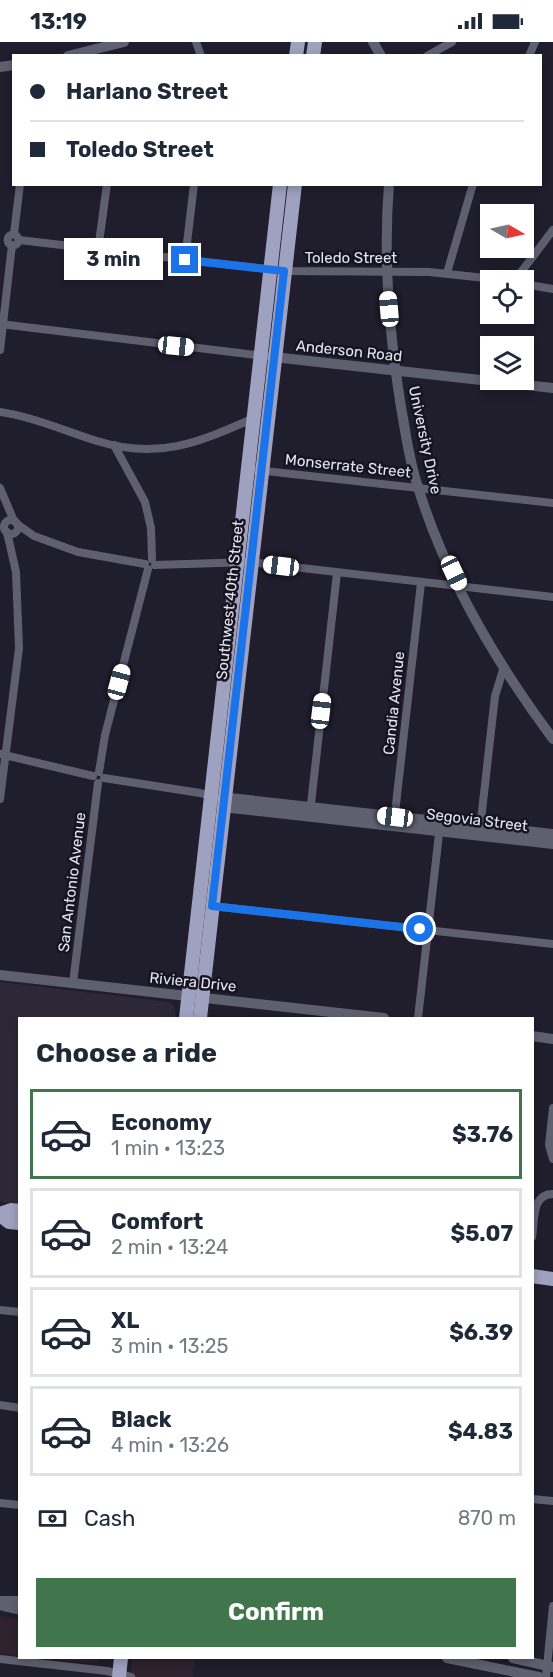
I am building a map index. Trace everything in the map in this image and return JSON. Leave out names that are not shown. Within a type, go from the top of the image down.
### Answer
[{"type":"main road","name":"Southwest 40th Street","points":[[254,470],[252,418],[280,186]]},
{"type":"main road","name":"Southwest 40th Street","points":[[200,1017],[195,997],[243,562],[295,186]]},
{"type":"main road","name":"Southwest 40th Street","points":[[186,1017],[195,997],[212,906],[217,798]]},
{"type":"main road","points":[[18,1211],[11,1210],[0,1215],[9,1222],[18,1223]]},
{"type":"main road","points":[[534,1276],[553,1279]]},
{"type":"main road","points":[[121,1659],[123,1676]]},
{"type":"street","points":[[85,54],[110,51],[124,42]]},
{"type":"street","points":[[431,54],[452,42]]},
{"type":"street","points":[[0,350],[10,239],[20,186]]},
{"type":"street","points":[[98,250],[107,186]]},
{"type":"street","points":[[185,260],[194,186]]},
{"type":"street","name":"University Drive","points":[[389,186],[387,272],[395,370],[418,488],[461,587],[503,670],[553,739]]},
{"type":"street","points":[[447,273],[472,186]]},
{"type":"street","points":[[523,270],[553,230]]},
{"type":"street","name":"Toledo Street","points":[[10,239],[270,270],[447,273],[480,277]]},
{"type":"street","points":[[534,286],[553,289]]},
{"type":"street","name":"Anderson Road","points":[[1,324],[259,356],[553,388]]},
{"type":"street","points":[[0,412],[42,422],[114,445],[140,448],[180,446],[207,439],[252,418]]},
{"type":"street","name":"San Antonio Avenue","points":[[73,983],[105,735],[150,564],[151,528],[145,502],[114,445]]},
{"type":"street","name":"Monserrate Street","points":[[254,470],[553,503]]},
{"type":"street","points":[[0,488],[13,552],[19,648],[3,755],[0,799]]},
{"type":"street","points":[[9,527],[86,555],[150,564],[243,562],[553,597]]},
{"type":"street","points":[[310,811],[337,573]]},
{"type":"street","name":"Candia Avenue","points":[[394,821],[421,583]]},
{"type":"street","points":[[480,831],[495,696],[503,670]]},
{"type":"street","name":"Segovia Street","points":[[3,755],[98,777],[217,798],[229,807],[310,811],[480,831],[553,844]]},
{"type":"street","points":[[418,1017],[440,826]]},
{"type":"street","name":"Segovia Street","points":[[480,831],[553,834]]},
{"type":"street","points":[[212,906],[553,945]]},
{"type":"street","name":"Riviera Drive","points":[[0,975],[195,997],[297,1013],[367,1017]]},
{"type":"street","points":[[534,1036],[553,1039]]},
{"type":"street","points":[[553,1108],[549,1145],[553,1159]]},
{"type":"street","points":[[534,1224],[540,1197],[553,1194]]},
{"type":"street","points":[[0,1310],[18,1312]]},
{"type":"street","points":[[0,1405],[18,1408]]},
{"type":"street","points":[[534,1499],[553,1501]]},
{"type":"street","points":[[0,1503],[18,1505]]},
{"type":"street","points":[[0,1603],[18,1601]]},
{"type":"street","points":[[0,1603],[18,1609]]},
{"type":"street","points":[[546,1677],[550,1666],[553,1606]]},
{"type":"street","points":[[0,1659],[123,1676]]},
{"type":"street","points":[[464,1659],[539,1677]]},
{"type":"street","points":[[518,1659],[550,1666]]},
{"type":"shaded area","points":[[0,982],[169,1002],[173,1005],[175,1017],[18,1017],[18,1204],[0,1202]]},
{"type":"shaded area","points":[[0,1616],[18,1619],[18,1656],[0,1654]]},
{"type":"shaded area","points":[[50,1659],[99,1659],[98,1663]]},
{"type":"shaded area","points":[[132,1659],[195,1659],[193,1677],[131,1677]]},
{"type":"route","points":[[185,260],[284,271],[212,906],[420,929]]}]
